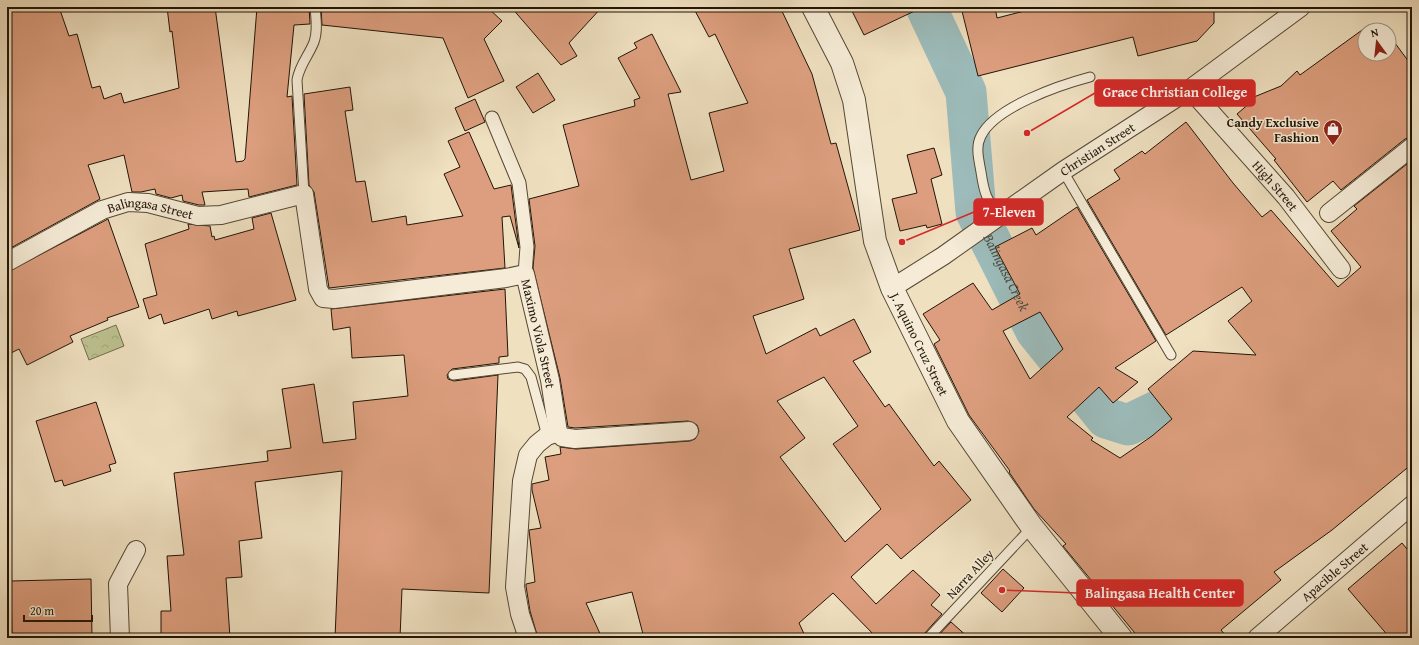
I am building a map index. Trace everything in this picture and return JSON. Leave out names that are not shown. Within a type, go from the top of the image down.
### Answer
[{"type":"street","name":"J. Aquino Cruz Street","points":[[813,7],[842,63],[854,100],[875,241],[892,288],[958,421],[1032,527],[1122,638]]},
{"type":"street","name":"Christian Street","points":[[892,288],[962,243],[1062,171],[1190,89],[1301,7]]},
{"type":"street","name":"High Street","points":[[1190,89],[1286,196],[1341,269]]},
{"type":"street","points":[[492,118],[519,183],[527,247],[525,274]]},
{"type":"street","points":[[1329,213],[1412,147]]},
{"type":"street","name":"Balingasa Street","points":[[7,262],[102,210],[128,202],[148,203],[194,215],[209,216],[221,215],[304,194]]},
{"type":"street","name":"Maximo Viola Street","points":[[304,194],[318,289],[323,298],[334,299],[506,278],[525,274],[550,380],[552,434]]},
{"type":"street","points":[[528,638],[520,614],[515,587],[522,481],[528,455],[536,444],[552,434],[575,439],[689,431]]},
{"type":"street","name":"Apacible Street","points":[[1257,638],[1412,505]]},
{"type":"street","points":[[120,638],[118,584],[136,550]]},
{"type":"lane","points":[[304,194],[296,80],[298,72],[315,40],[317,29],[315,7]]},
{"type":"lane","points":[[997,218],[985,197],[978,149],[981,135],[1000,115],[1030,98],[1061,85],[1090,77]]},
{"type":"lane","points":[[1062,171],[1171,355]]},
{"type":"lane","points":[[453,374],[518,367],[525,369],[531,377],[552,434]]},
{"type":"lane","name":"Narra Alley","points":[[928,638],[1032,527]]},
{"type":"green space","points":[[116,325],[124,346],[89,360],[81,339]]},
{"type":"building","points":[[7,7],[59,7],[69,36],[77,34],[92,88],[100,86],[104,99],[121,93],[124,103],[179,88],[172,31],[170,32],[167,7],[215,7],[236,162],[243,161],[245,159],[257,7],[309,7],[310,24],[294,25],[287,97],[292,96],[297,185],[249,197],[248,189],[202,192],[205,205],[199,205],[183,201],[182,195],[171,198],[156,194],[155,189],[132,192],[124,155],[88,165],[100,199],[7,250]]},
{"type":"building","points":[[321,7],[487,7],[502,21],[484,39],[504,81],[468,98],[443,38],[322,25]]},
{"type":"building","points":[[511,7],[602,7],[569,43],[577,56],[561,65]]},
{"type":"building","points":[[693,7],[780,7],[812,74],[831,144],[836,143],[860,230],[789,249],[804,299],[753,316],[766,354],[816,328],[820,336],[854,319],[871,352],[853,361],[885,407],[889,404],[934,466],[939,461],[971,500],[901,559],[887,544],[851,577],[876,604],[913,570],[940,595],[931,605],[942,614],[922,638],[877,638],[833,593],[799,623],[806,638],[644,638],[632,592],[586,603],[602,638],[538,638],[530,611],[526,584],[535,582],[529,530],[541,528],[532,490],[532,484],[549,480],[545,457],[561,454],[560,447],[576,449],[690,441],[695,439],[699,431],[697,425],[688,421],[575,428],[568,427],[560,378],[533,268],[535,246],[529,199],[579,186],[563,125],[635,106],[634,100],[640,98],[618,58],[637,48],[634,43],[652,34],[681,92],[668,94],[691,180],[724,171],[709,113],[748,103],[715,34],[709,37]],"holes":[[[824,377],[858,426],[833,444],[881,509],[845,542],[780,457],[805,438],[777,401]]]},
{"type":"building","points":[[850,7],[923,7],[864,35]]},
{"type":"building","points":[[961,7],[995,7],[997,18],[1040,7],[1214,7],[1214,23],[1197,41],[1138,56],[1133,37],[978,76]]},
{"type":"building","points":[[1357,34],[1357,62],[1397,62],[1397,46],[1412,66],[1412,137],[1405,139],[1341,190],[1333,181],[1307,202],[1274,160],[1276,159],[1237,114],[1251,102],[1249,99],[1281,86],[1297,71],[1300,75]]},
{"type":"building","points":[[538,73],[555,100],[533,113],[516,87]]},
{"type":"building","points":[[350,87],[353,110],[345,111],[356,182],[365,181],[372,222],[406,216],[407,225],[463,216],[444,174],[460,167],[448,141],[469,132],[494,189],[511,185],[519,248],[510,216],[502,217],[505,268],[329,288],[314,192],[309,185],[304,94]]},
{"type":"building","points":[[475,99],[485,122],[465,131],[455,108]]},
{"type":"building","points":[[1186,122],[1233,183],[1262,217],[1271,210],[1338,287],[1361,267],[1331,231],[1357,209],[1354,206],[1412,160],[1412,464],[1332,530],[1274,572],[1281,580],[1221,630],[1228,638],[1139,638],[1063,546],[1066,544],[1034,509],[1009,472],[1010,471],[969,415],[934,344],[940,340],[923,314],[973,283],[992,310],[1020,294],[995,247],[1032,228],[1036,235],[1077,207],[1156,341],[1115,368],[1138,382],[1113,403],[1099,387],[1067,417],[1093,438],[1091,440],[1120,458],[1152,436],[1172,419],[1148,389],[1193,351],[1256,355],[1228,321],[1252,301],[1242,287],[1166,335],[1087,200],[1120,179],[1114,170],[1142,151],[1145,154]],"holes":[[[1040,312],[1063,349],[1030,379],[1003,331]]]},
{"type":"building","points":[[934,148],[942,175],[931,179],[942,224],[927,228],[926,225],[900,231],[892,199],[917,193],[907,155]]},
{"type":"building","points":[[271,213],[296,300],[238,316],[237,311],[212,319],[209,309],[164,324],[161,314],[149,319],[143,299],[157,295],[145,244],[189,229],[188,224],[210,226],[212,237],[214,236],[215,240],[254,229],[252,218]]},
{"type":"building","points":[[108,219],[139,307],[107,318],[108,320],[70,336],[73,342],[27,365],[19,349],[7,355],[7,272]]},
{"type":"building","points":[[505,289],[508,356],[499,357],[499,363],[452,369],[447,375],[448,379],[454,381],[498,375],[489,593],[402,589],[400,638],[335,638],[342,471],[255,482],[262,538],[239,541],[242,577],[226,578],[230,638],[161,638],[161,611],[171,611],[167,556],[184,555],[174,473],[268,461],[267,451],[291,448],[282,389],[314,384],[323,443],[356,439],[353,402],[408,396],[404,355],[352,358],[350,327],[333,330],[331,309]]},
{"type":"building","points":[[96,402],[116,463],[109,465],[111,471],[64,486],[62,480],[55,482],[36,421]]},
{"type":"building","points":[[1402,543],[1412,555],[1412,638],[1390,638],[1348,589]]},
{"type":"building","points":[[1003,569],[1024,588],[1002,612],[981,593]]},
{"type":"building","points":[[91,579],[92,638],[12,638],[11,581]]},
{"type":"building","points":[[951,622],[969,638],[936,638]]},
{"type":"waterway","name":"Balingasa Creek","points":[[926,7],[966,92],[976,212],[1036,331],[1106,418],[1128,425],[1159,410]]},
{"type":"place","name":"Grace Christian College","points":[[1027,133]]},
{"type":"place","name":"Candy Exclusive Fashion","points":[[1333,146]]},
{"type":"place","name":"7-Eleven","points":[[902,242]]},
{"type":"place","name":"Balingasa Health Center","points":[[1002,590]]}]
